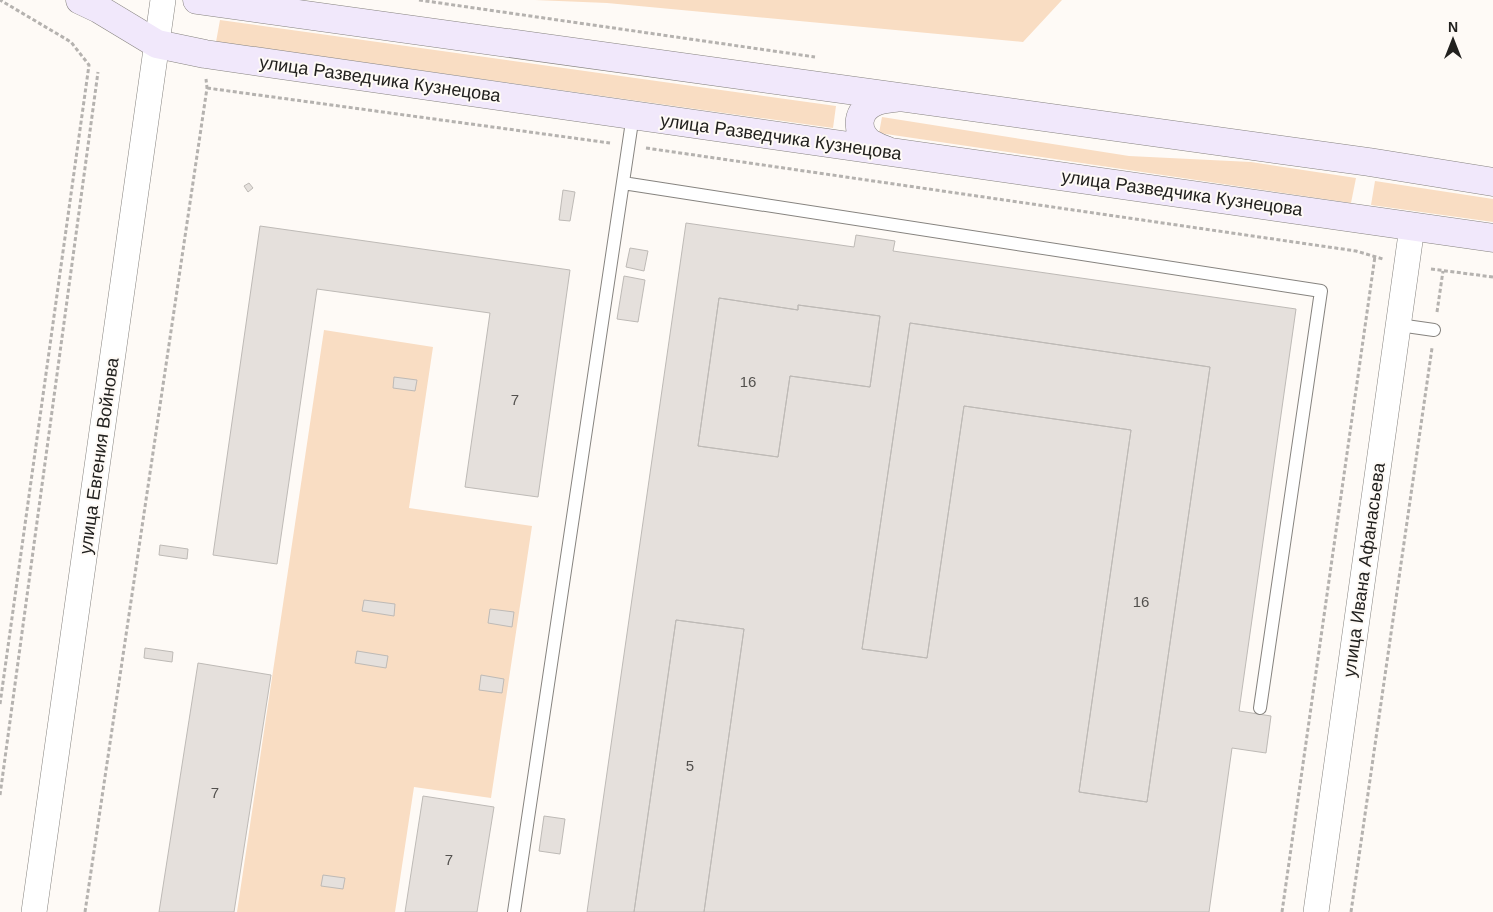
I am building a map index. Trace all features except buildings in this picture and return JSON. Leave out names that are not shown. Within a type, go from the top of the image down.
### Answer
[{"type":"main road","name":"улица Разведчика Кузнецова","points":[[80,0],[158,44],[205,54],[1493,238]]},
{"type":"main road","points":[[197,0],[1369,162],[1493,182]]},
{"type":"main road","points":[[890,152],[870,143],[861,133],[858,120],[864,109],[876,101],[896,98]]},
{"type":"street","name":"улица Евгения Войнова","points":[[34,912],[163,0]]},
{"type":"street","name":"улица Ивана Афанасьева","points":[[1316,912],[1412,227]]},
{"type":"lane","points":[[514,912],[633,115]]},
{"type":"lane","points":[[623,182],[1321,291],[1260,708]]},
{"type":"lane","points":[[1399,325],[1434,330]]},
{"type":"path","points":[[0,0],[71,42],[89,65],[0,704]]},
{"type":"path","points":[[0,795],[98,72]]},
{"type":"path","points":[[86,912],[207,88],[1356,250],[1407,266],[1493,277]]},
{"type":"path","points":[[1282,912],[1375,256]]},
{"type":"path","points":[[1351,912],[1443,271]]},
{"type":"shaded area","points":[[535,0],[1062,0],[1023,42],[607,3]]},
{"type":"shaded area","points":[[220,20],[836,106],[833,128],[216,42]]},
{"type":"shaded area","points":[[882,117],[1129,156],[1251,162],[1356,178],[1351,203],[879,133]]},
{"type":"shaded area","points":[[1375,181],[1493,199],[1493,222],[1371,205]]},
{"type":"shaded area","points":[[324,330],[433,347],[409,508],[532,526],[491,798],[414,787],[395,912],[237,912]]}]
